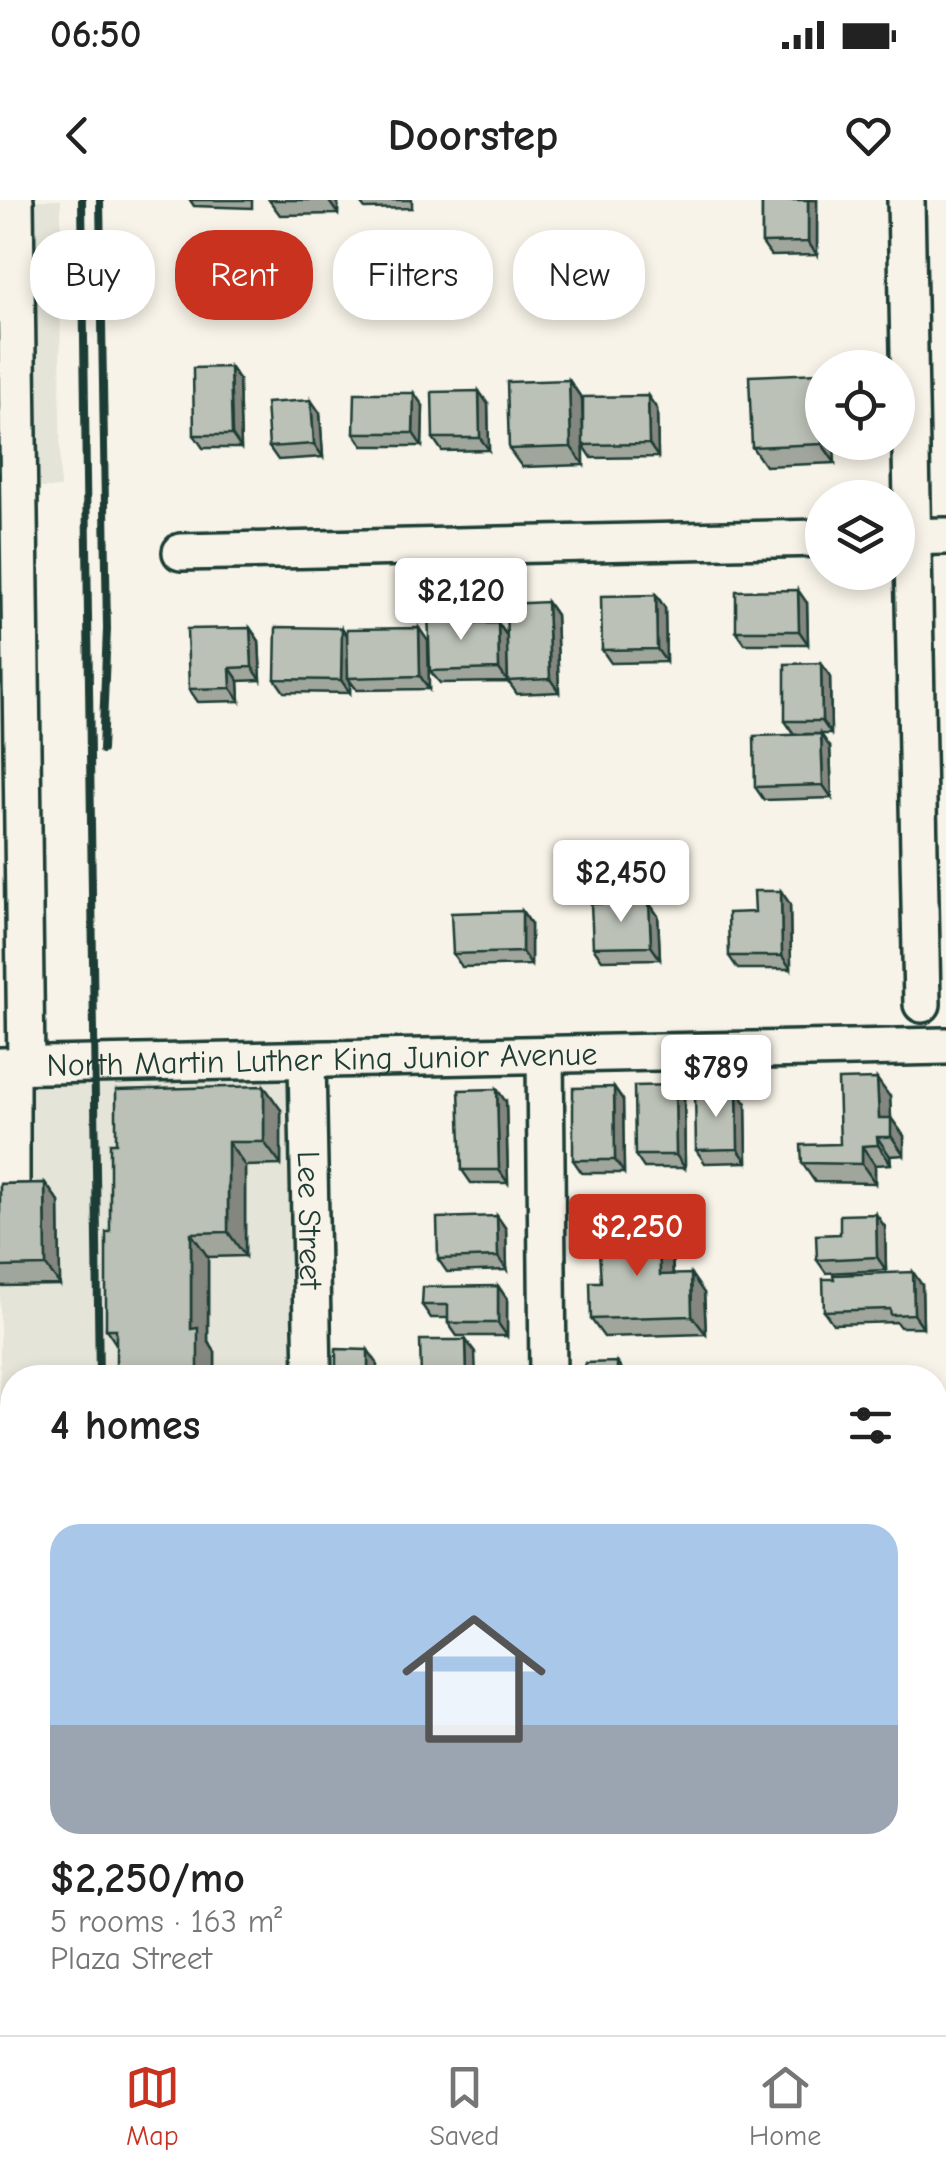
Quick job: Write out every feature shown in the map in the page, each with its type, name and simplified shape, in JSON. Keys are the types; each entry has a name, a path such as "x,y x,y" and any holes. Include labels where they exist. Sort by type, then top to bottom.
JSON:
{"street":[{"path":"12,1196 6,1131 12,1066 8,247 15,200"},
{"path":"904,480 906,200"},
{"path":"915,537 946,536"},
{"path":"180,552 805,538"},
{"path":"906,590 922,1004"},
{"name":"North Martin Luther King Junior Avenue","path":"12,1066 946,1046"},
{"path":"545,1055 548,1365"},
{"name":"Lee Street","path":"308,1060 314,1365"}],"shaded area":[{"path":"32,200 61,200 61,230 32,230"},
{"path":"34,320 61,320 60,488 36,488"},
{"path":"291,1075 297,1365 0,1365 0,1081"}],"building":[{"path":"762,200 808,200 808,242 762,243"},
{"path":"230,367 232,435 194,435 193,368"},
{"path":"805,374 805,445 752,447 749,376"},
{"path":"569,380 571,447 509,449 507,382"},
{"path":"479,391 480,438 433,438 432,392"},
{"path":"355,393 414,393 413,433 354,433"},
{"path":"648,396 649,444 583,445 583,397"},
{"path":"311,400 314,444 269,447 266,403"},
{"path":"798,590 799,631 736,631 736,591"},
{"path":"656,595 657,649 602,650 601,596"},
{"path":"547,602 550,679 508,681 506,604"},
{"path":"459,607 459,624 498,623 499,669 430,671 428,608"},
{"path":"276,627 342,628 341,680 275,679"},
{"path":"250,628 252,667 230,668 231,688 189,689 187,629"},
{"path":"419,628 420,676 348,678 347,629"},
{"path":"821,663 822,721 785,721 785,664"},
{"path":"821,734 823,785 755,787 754,736"},
{"path":"754,891 781,891 782,956 729,956 728,913 755,912"},
{"path":"649,903 651,946 593,947 591,904"},
{"path":"522,911 522,952 453,954 451,913"},
{"path":"877,1079 879,1118 891,1118 891,1137 877,1137 878,1145 862,1146 862,1164 802,1163 801,1145 840,1144 838,1080"},
{"path":"675,1085 676,1155 635,1155 634,1086"},
{"path":"264,1086 264,1142 228,1142 228,1232 191,1233 191,1329 198,1328 198,1365 116,1365 116,1329 106,1329 106,1232 110,1232 110,1143 116,1143 116,1090"},
{"path":"614,1087 615,1160 573,1160 573,1088"},
{"path":"497,1089 499,1170 462,1170 459,1090"},
{"path":"695,1090 737,1090 738,1149 696,1150"},
{"path":"45,1183 46,1266 0,1267 0,1184"},
{"path":"876,1214 877,1257 817,1260 816,1235 840,1234 840,1215"},
{"path":"497,1216 498,1257 438,1259 437,1218"},
{"path":"659,1228 660,1275 691,1274 692,1316 591,1319 590,1282 601,1282 598,1235 610,1234 609,1229"},
{"path":"913,1272 914,1314 891,1315 890,1309 824,1311 823,1279 834,1279 833,1275"},
{"path":"498,1286 498,1323 448,1323 448,1305 422,1305 423,1287"},
{"path":"420,1340 466,1340 467,1365 421,1365"},
{"path":"336,1349 368,1350 368,1365 336,1365"},
{"path":"617,1362 617,1365 585,1365"}],"railway":[{"path":"82,200 99,1365"},
{"path":"100,200 107,629 102,750"}]}
